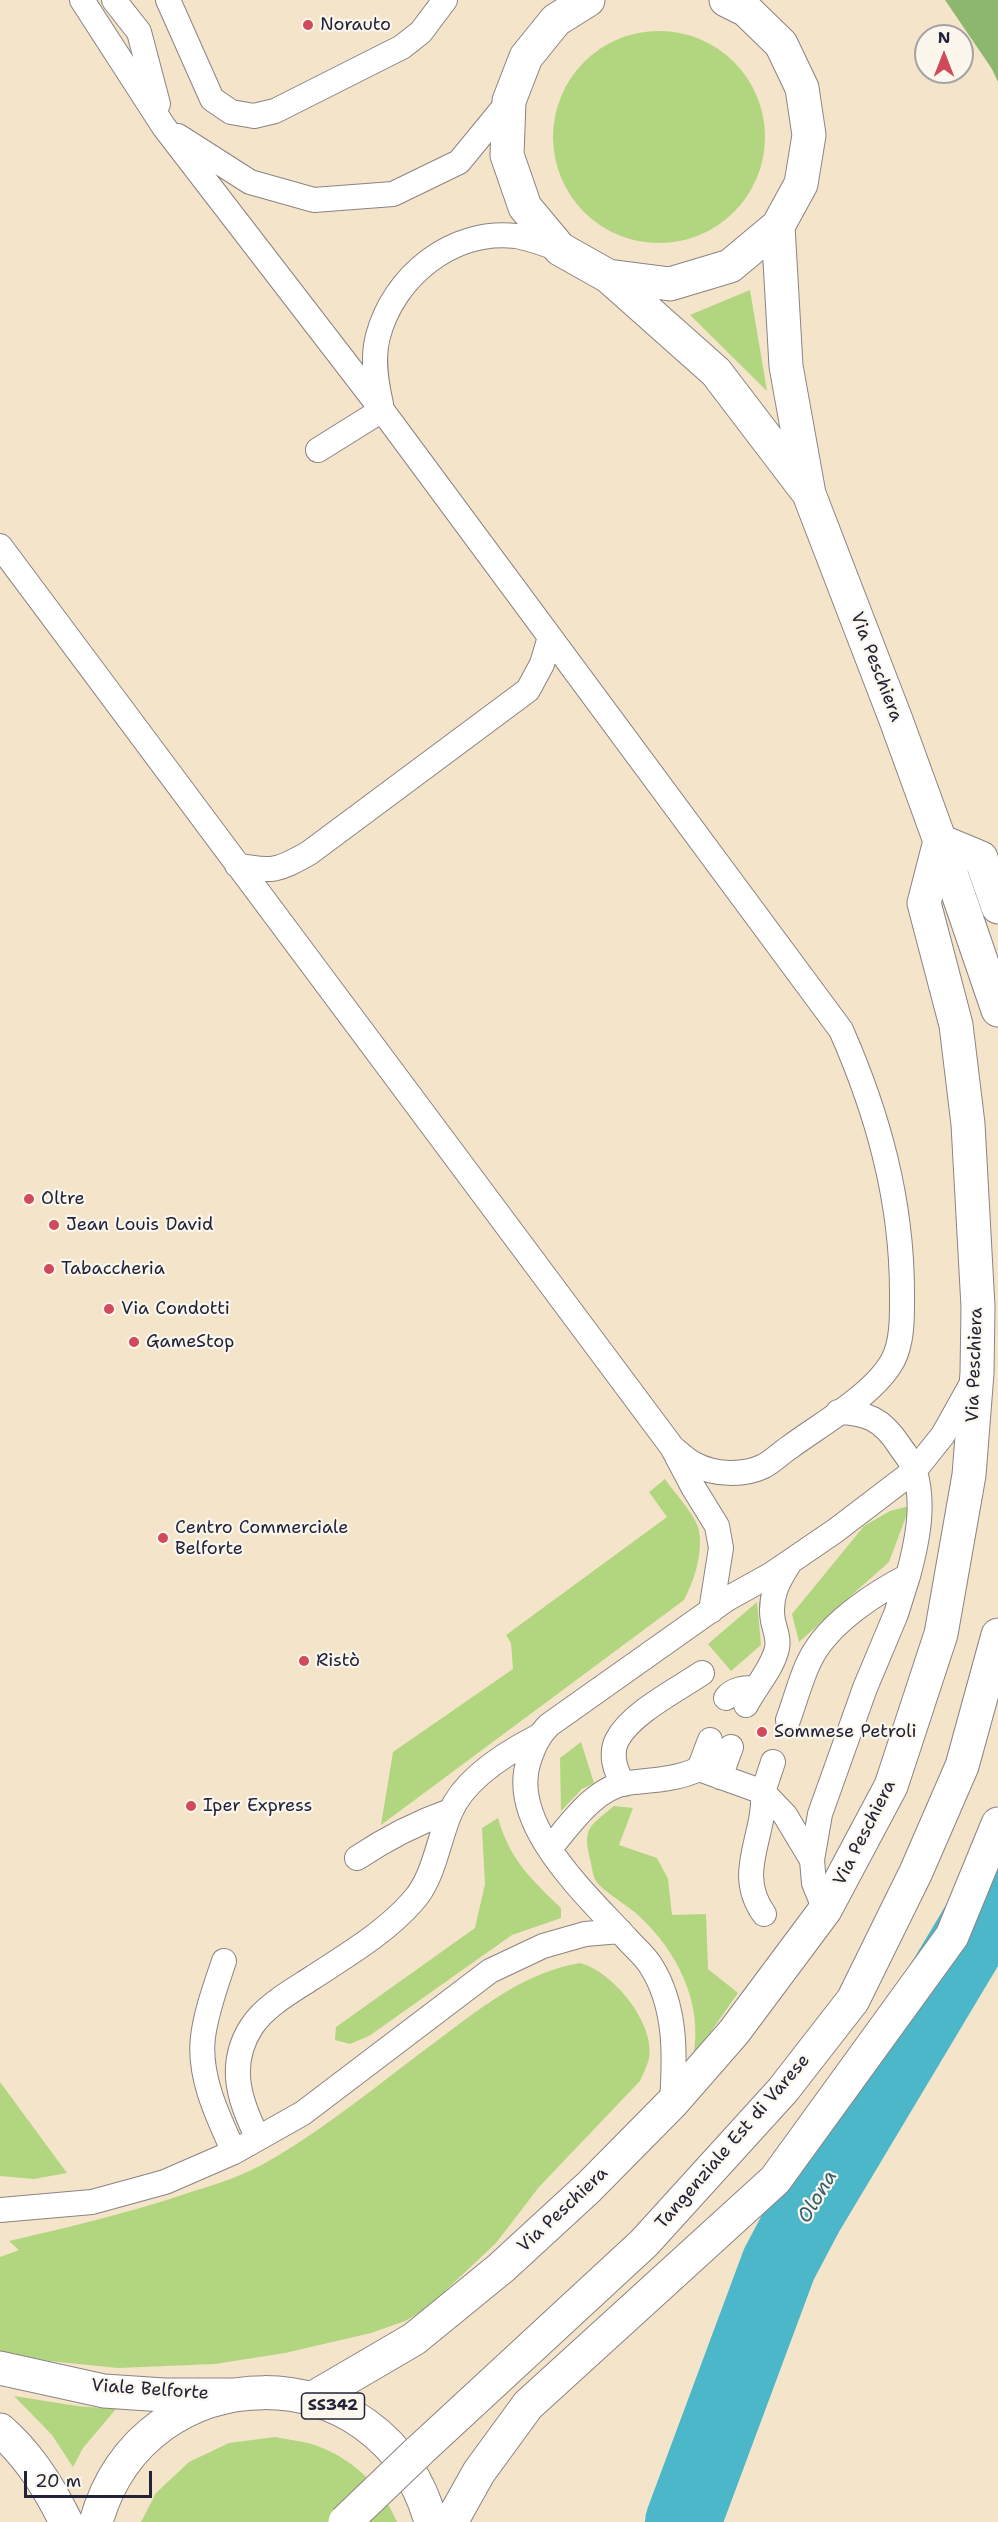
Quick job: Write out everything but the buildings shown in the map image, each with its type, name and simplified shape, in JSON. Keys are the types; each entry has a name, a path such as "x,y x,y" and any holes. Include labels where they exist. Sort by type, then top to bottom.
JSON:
{"main road":[{"name":"Via Peschiera","path":"588,0 556,10 526,57 509,101 507,155 525,207 560,249 608,276 716,372 809,494"},
{"name":"Via Peschiera","path":"608,276 670,284 730,266 778,226 801,184 809,135 802,88 780,44 746,10 726,0"},
{"name":"Via Peschiera","path":"313,2398 366,2369 423,2332 501,2268 589,2187 672,2103 734,2032 825,1910 891,1786 940,1634 969,1475 977,1373 978,1307 968,1124 956,1024 924,903 940,841 809,494 786,366 778,226"},
{"path":"940,841 981,858 998,907"},
{"path":"940,841 998,1010"},
{"name":"Tangenziale Est di Varese","path":"345,2522 644,2243 783,2090 853,2000 916,1872 962,1766 998,1635"},
{"path":"451,2522 479,2472 528,2405 775,2180 951,1936 998,1824"},
{"name":"Viale Belforte","path":"0,2368 104,2391 164,2395 230,2395"},
{"name":"SS342","path":"96,2522 108,2488 117,2472 145,2439 196,2405 230,2395 272,2392 313,2398 351,2415 383,2440 410,2471 420,2489 431,2522"},
{"path":"0,2430 15,2442 56,2500 66,2522"}],"lane":[{"path":"82,0 164,127 382,410 841,1030 861,1076 878,1123 893,1190 902,1269 902,1319 894,1358 880,1378 764,1466 739,1473 717,1472 694,1465 672,1448"},
{"path":"114,0 139,32 164,127 250,182 314,200 393,194 459,162 509,101"},
{"path":"168,0 212,99 231,112 254,116 275,111 402,47 421,32 445,0"},
{"path":"382,410 375,376 377,337 391,301 415,270 447,248 484,237 516,236 560,249"},
{"path":"318,450 382,410"},
{"path":"0,546 672,1448 717,1526 721,1548 711,1611"},
{"path":"237,865 262,870 283,867 309,853 528,690 542,664 550,636"},
{"path":"258,2138 247,2117 238,2088 238,2059 252,2026 272,2005 383,1930 415,1899 431,1868 450,1811 472,1782 491,1765 512,1750 537,1737 549,1725 711,1611 835,1531 915,1470 943,1435 977,1373"},
{"path":"825,1910 814,1883 812,1860 820,1814 864,1688 896,1614 917,1543 920,1500 915,1470 889,1430 874,1419 857,1413 838,1412"},
{"path":"742,1697 772,1664 777,1647 772,1599 778,1581 792,1560"},
{"path":"788,1720 814,1652 828,1634 883,1589 908,1576"},
{"path":"624,1784 616,1774 614,1759 616,1741 628,1725 702,1674"},
{"path":"537,1737 525,1772 525,1791 537,1830 583,1890 651,1965 665,1993 671,2023 674,2065 672,2103"},
{"path":"710,1773 720,1744"},
{"path":"764,1914 754,1897 750,1875 764,1804 763,1792 772,1762"},
{"path":"550,1848 588,1806 605,1792 624,1784 710,1773 763,1792 786,1815 812,1860"},
{"path":"357,1858 383,1840 415,1823 450,1811"},
{"path":"0,2210 92,2202 165,2182 234,2152 303,2113 490,1971 543,1946 585,1934 620,1931"},
{"path":"224,1961 203,2037 203,2062 207,2085 234,2152"}],"green space":[{"path":"945,0 998,0 998,82 974,43 974,24 961,24"},
{"path":"649,31 669,31 690,35 709,43 727,55 741,69 753,87 761,106 765,137 761,168 753,187 741,205 727,219 709,231 690,239 669,243 649,243 628,239 609,231 591,219 577,205 565,187 557,168 553,147 553,127 557,106 565,87 577,69 591,55 609,43 628,35"},
{"path":"750,290 767,391 690,315"},
{"path":"665,1479 690,1512 699,1531 700,1549 697,1567 684,1600 381,1825 393,1752 513,1669 511,1643 506,1635 667,1517 649,1492"},
{"path":"910,1506 889,1562 799,1642 792,1614 864,1526 890,1511"},
{"path":"757,1602 761,1645 731,1671 708,1644"},
{"path":"581,1742 594,1783 582,1789 561,1811 560,1758"},
{"path":"614,1806 633,1808 619,1845 657,1858 668,1879 672,1915 706,1914 708,1969 738,1993 693,2057 695,2018 691,1998 676,1962 653,1930 635,1912 599,1885 594,1877 587,1835 593,1824"},
{"path":"498,1818 515,1857 531,1878 561,1908 561,1918 512,1935 369,2036 350,2044 335,2040 336,2027 475,1928 485,1884 482,1828"},
{"path":"580,1963 605,1976 618,1987 639,2015 646,2030 649,2045 649,2059 640,2081 539,2187 496,2243 426,2309 405,2321 371,2333 285,2353 215,2364 118,2368 49,2361 0,2351 0,2257 19,2250 9,2241 144,2207 220,2183 252,2170 314,2132 502,1994 540,1975"},
{"path":"0,2082 67,2173 34,2179 0,2176"},
{"path":"14,2396 77,2406 116,2409 83,2448 73,2467 52,2435"},
{"path":"275,2437 315,2445 345,2460 366,2477 384,2497 397,2522 141,2522 156,2493 189,2462 229,2443"}],"waterway":[{"name":"Olona","path":"683,2522 779,2264 806,2213 998,1892"}],"place":[{"name":"Norauto","path":"308,25"},
{"name":"Oltre","path":"29,1199"},
{"name":"Jean Louis David","path":"54,1225"},
{"name":"Tabaccheria","path":"49,1269"},
{"name":"Via Condotti","path":"109,1309"},
{"name":"GameStop","path":"134,1342"},
{"name":"Centro Commerciale Belforte","path":"163,1538"},
{"name":"Ristò","path":"304,1661"},
{"name":"Sommese Petroli","path":"762,1732"},
{"name":"Iper Express","path":"191,1806"}]}
